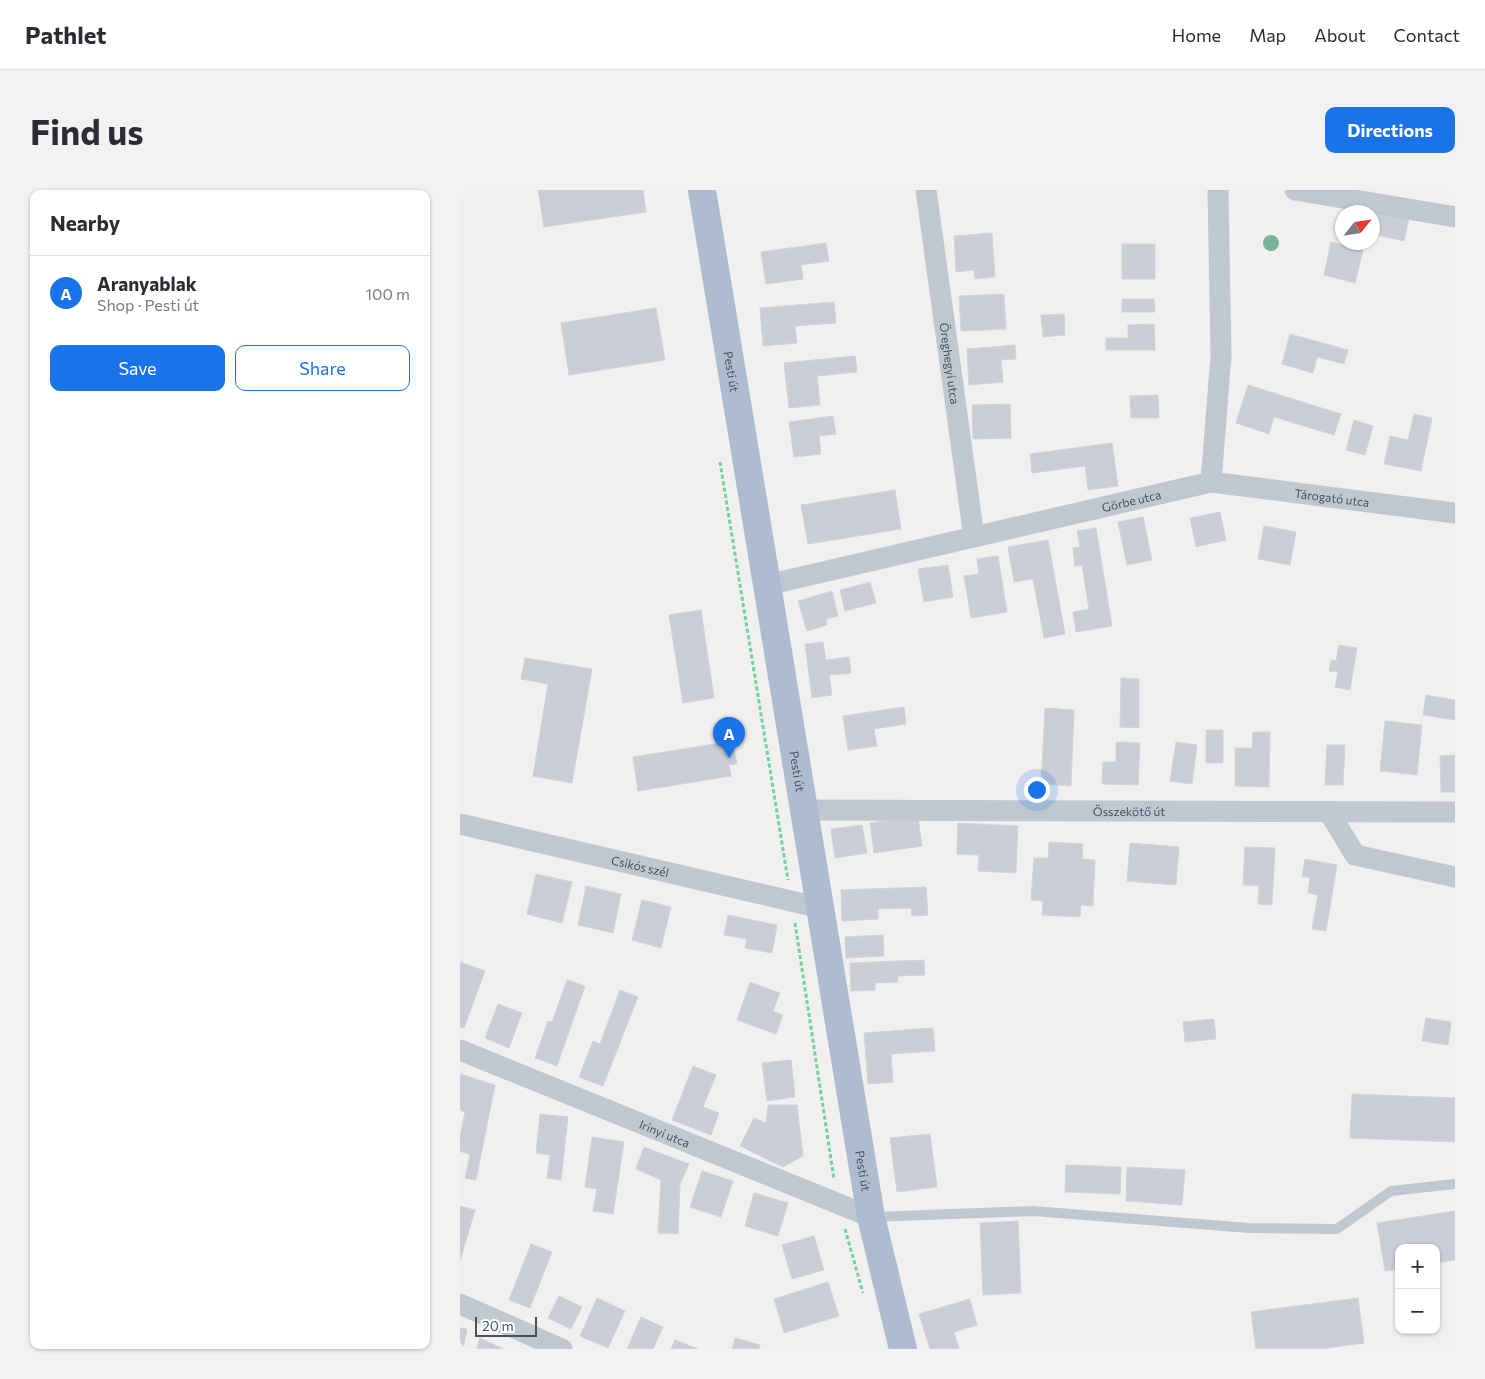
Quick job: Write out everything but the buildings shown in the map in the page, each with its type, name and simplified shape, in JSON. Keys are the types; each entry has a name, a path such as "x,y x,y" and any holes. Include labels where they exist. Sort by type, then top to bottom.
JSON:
{"main road":[{"name":"Pesti út","path":"702,190 871,1217 903,1349"}],"street":[{"name":"Öreghegyi utca","path":"926,190 974,537"},
{"path":"1211,482 1222,356 1218,190"},
{"path":"1295,190 1455,217"},
{"name":"Görbe utca","path":"768,585 1211,482"},
{"name":"Tárogató utca","path":"1211,482 1455,513"},
{"name":"Összekötő út","path":"804,810 1455,812"},
{"path":"1328,812 1356,855 1455,877"},
{"name":"Csikós szél","path":"460,824 821,908"},
{"name":"Irinyi utca","path":"460,1050 871,1217"},
{"path":"460,1304 562,1349"}],"lane":[{"path":"871,1217 1033,1211 1249,1228 1337,1229 1392,1191 1455,1184"}],"path":[{"path":"719,453 792,902 838,1204 863,1294"}],"place":[{"name":"Aranyablak","path":"729,758"}]}
